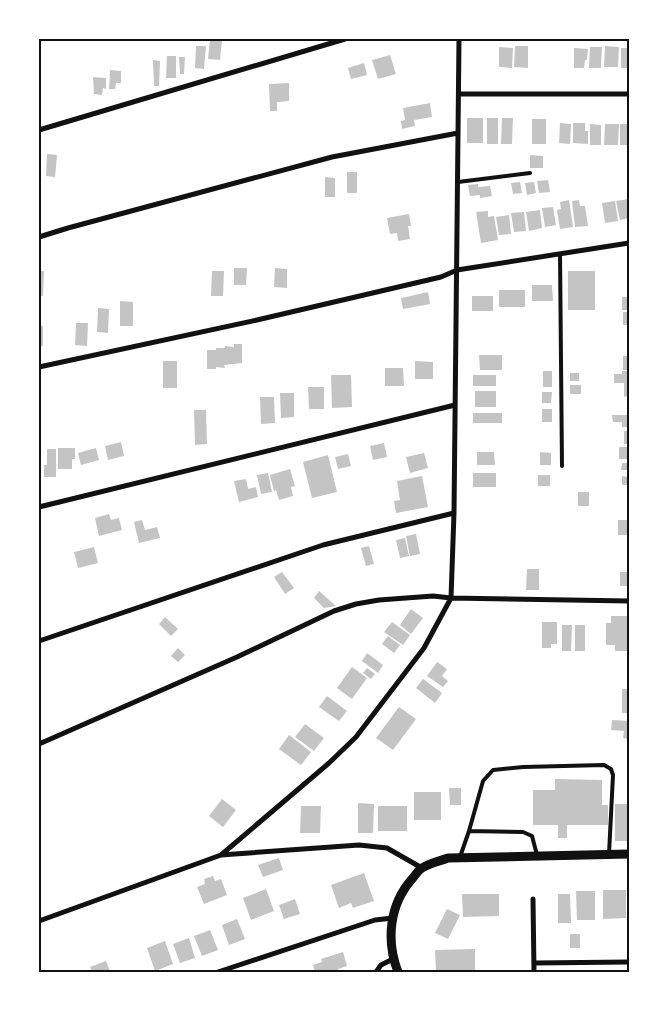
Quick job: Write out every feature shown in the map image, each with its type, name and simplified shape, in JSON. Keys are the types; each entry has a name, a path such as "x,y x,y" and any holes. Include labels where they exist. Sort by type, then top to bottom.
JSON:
{"street":[{"path":"39,130 345,39"},
{"path":"221,855 329,763 356,737 424,648 451,598 454,513 459,39"},
{"path":"459,94 629,94"},
{"path":"39,237 332,157 458,133"},
{"path":"39,367 334,302 441,277 457,270 629,243"},
{"path":"39,508 455,405"},
{"path":"39,641 323,544 454,513"},
{"path":"39,744 237,657 334,611 356,604 433,596 451,598 629,601"},
{"path":"39,921 221,855 359,845 387,848 422,868"},
{"path":"398,972 390,940 395,909 406,886 422,868 448,858 629,854"},
{"path":"533,900 534,972"},
{"path":"218,972 375,920 393,918"},
{"path":"376,972 381,965 393,958"},
{"path":"534,963 629,962"}],"lane":[{"path":"458,182 530,173"},
{"path":"560,254 562,466"},
{"path":"460,858 482,780 493,770 523,767 604,765 612,769 609,854"},
{"path":"469,831 523,832 532,836 537,855"}],"building":[{"path":"210,40 222,40 220,60 208,59"},
{"path":"196,46 206,46 204,69 195,68"},
{"path":"515,46 528,46 528,68 514,67"},
{"path":"605,46 619,47 618,67 604,67"},
{"path":"499,47 513,48 512,68 499,67"},
{"path":"590,47 602,47 601,68 589,68"},
{"path":"574,48 588,49 584,68 574,68"},
{"path":"621,48 629,48 629,68 621,68"},
{"path":"390,55 396,74 378,79 372,60"},
{"path":"167,56 176,56 176,78 166,78"},
{"path":"179,57 185,57 184,74 180,74"},
{"path":"153,60 160,61 159,86 154,86"},
{"path":"364,63 367,75 351,79 348,68"},
{"path":"110,70 121,71 121,83 116,83 115,89 109,89"},
{"path":"93,77 106,78 106,89 103,88 102,95 94,94"},
{"path":"289,83 289,101 277,102 277,111 270,111 269,84"},
{"path":"430,103 432,117 414,120 415,126 402,129 401,121 405,120 403,108"},
{"path":"467,118 483,118 483,143 467,143"},
{"path":"487,118 498,118 498,144 487,144"},
{"path":"502,118 513,118 512,144 501,144"},
{"path":"532,119 546,119 546,144 532,144"},
{"path":"560,123 571,124 570,144 559,143"},
{"path":"573,123 585,123 585,131 588,131 588,144 573,143"},
{"path":"590,124 601,125 601,145 590,145"},
{"path":"605,124 619,124 618,145 604,145"},
{"path":"620,124 629,124 629,145 620,145"},
{"path":"47,154 57,155 55,177 46,176"},
{"path":"530,155 543,156 543,168 530,168"},
{"path":"347,172 357,172 357,193 347,193"},
{"path":"325,177 335,178 335,197 325,197"},
{"path":"548,180 550,192 539,193 537,181"},
{"path":"520,182 522,193 513,194 511,183"},
{"path":"534,182 536,193 527,195 525,183"},
{"path":"478,184 478,187 490,186 492,196 480,198 480,195 470,196 468,185"},
{"path":"629,199 629,218 620,220 616,201"},
{"path":"569,200 573,227 560,229 557,210 561,209 560,202"},
{"path":"579,200 580,206 585,206 588,226 575,227 572,201"},
{"path":"615,201 618,221 605,223 602,203"},
{"path":"553,207 556,225 545,227 542,208"},
{"path":"540,210 542,228 529,231 526,212"},
{"path":"488,211 488,217 494,216 498,240 481,243 476,212"},
{"path":"524,212 526,231 514,232 511,213"},
{"path":"409,214 411,226 408,226 410,239 398,241 397,233 390,234 387,218"},
{"path":"509,215 511,234 499,235 496,217"},
{"path":"234,268 247,268 246,285 234,285"},
{"path":"275,268 287,269 287,288 274,287"},
{"path":"39,271 44,271 43,296 39,296"},
{"path":"212,271 224,271 223,296 211,296"},
{"path":"568,271 595,271 595,310 568,310"},
{"path":"532,285 552,285 553,301 532,301"},
{"path":"499,290 525,290 525,307 499,307"},
{"path":"428,292 430,304 403,309 401,298"},
{"path":"472,296 493,296 493,311 472,311"},
{"path":"622,297 629,297 629,310 622,310"},
{"path":"120,301 133,302 133,326 120,326"},
{"path":"98,308 109,309 108,333 97,332"},
{"path":"623,312 629,312 629,325 623,325"},
{"path":"76,323 88,323 87,346 75,345"},
{"path":"39,326 43,326 43,346 39,346"},
{"path":"234,344 242,344 242,363 224,365 225,368 207,369 207,350 225,348 225,346 234,347"},
{"path":"479,355 502,355 502,370 480,370"},
{"path":"623,356 629,356 629,370 623,370"},
{"path":"163,361 177,361 177,388 163,388"},
{"path":"415,361 433,362 433,379 415,379"},
{"path":"385,368 403,368 404,386 385,386"},
{"path":"543,371 552,371 552,387 543,387"},
{"path":"622,371 629,371 629,396 624,397 624,383 614,383 614,374 622,374"},
{"path":"570,373 579,373 579,381 570,381"},
{"path":"331,375 351,375 352,407 332,408"},
{"path":"473,375 496,375 496,386 473,386"},
{"path":"570,385 581,385 581,394 570,394"},
{"path":"308,387 324,387 324,409 309,409"},
{"path":"475,391 496,391 496,407 475,407"},
{"path":"542,392 552,392 551,403 542,403"},
{"path":"280,393 294,393 294,417 281,418"},
{"path":"260,397 274,397 275,423 261,424"},
{"path":"542,409 552,409 552,422 542,422"},
{"path":"194,410 206,410 207,444 195,445"},
{"path":"473,413 502,413 502,423 473,423"},
{"path":"612,415 629,415 629,427 622,427 622,422 613,422"},
{"path":"624,431 629,431 629,444 624,444"},
{"path":"121,442 124,456 108,460 105,446"},
{"path":"384,443 387,457 373,460 370,446"},
{"path":"619,447 629,447 629,459 619,459"},
{"path":"58,448 75,448 75,459 72,459 72,469 58,469"},
{"path":"96,448 99,460 81,465 78,453"},
{"path":"47,449 56,449 56,477 44,477 44,465 47,465"},
{"path":"477,452 494,452 495,465 477,465"},
{"path":"540,452 551,453 551,465 540,465"},
{"path":"424,453 428,468 410,473 406,457"},
{"path":"348,454 351,466 338,469 335,457"},
{"path":"328,455 337,492 312,498 303,462"},
{"path":"622,463 629,463 629,470 621,470"},
{"path":"290,469 295,486 291,487 293,496 279,500 276,490 274,491 270,475"},
{"path":"268,473 272,492 261,494 257,475"},
{"path":"473,473 496,473 496,487 473,487"},
{"path":"538,475 550,475 550,486 538,486"},
{"path":"422,476 428,507 396,513 394,501 400,500 397,481"},
{"path":"622,476 629,477 629,485 622,485"},
{"path":"246,479 248,489 256,487 258,497 239,502 234,481"},
{"path":"578,492 589,492 589,506 578,506"},
{"path":"109,514 111,520 119,518 122,530 99,536 95,518"},
{"path":"142,520 145,530 157,527 160,538 139,543 134,522"},
{"path":"618,520 629,520 629,535 618,535"},
{"path":"416,534 420,554 410,556 406,536"},
{"path":"405,538 409,556 400,558 396,540"},
{"path":"369,546 374,564 366,566 361,548"},
{"path":"94,547 98,563 78,568 74,552"},
{"path":"527,569 539,569 539,590 526,590"},
{"path":"282,572 294,588 285,594 274,577"},
{"path":"620,572 629,572 629,586 620,586"},
{"path":"319,591 336,606 324,608 314,598"},
{"path":"411,609 423,618 411,634 400,625"},
{"path":"611,616 629,616 629,651 615,651 615,645 606,645 606,623 611,623"},
{"path":"165,617 178,629 171,636 159,624"},
{"path":"392,622 410,635 403,645 384,632"},
{"path":"542,622 557,622 557,644 551,644 551,648 542,648"},
{"path":"562,625 572,625 571,651 562,651"},
{"path":"575,625 585,625 585,651 575,651"},
{"path":"388,636 400,645 394,653 382,644"},
{"path":"178,648 185,655 178,662 171,656"},
{"path":"367,653 383,665 378,673 362,661"},
{"path":"437,662 447,669 442,676 448,681 443,687 427,676"},
{"path":"352,667 367,678 352,699 337,688"},
{"path":"367,668 375,674 371,679 363,673"},
{"path":"423,679 442,693 435,703 416,688"},
{"path":"622,689 629,689 629,713 622,713"},
{"path":"327,696 347,711 339,721 319,707"},
{"path":"399,707 416,719 393,750 376,738"},
{"path":"612,720 629,721 629,739 623,738 624,731 611,730"},
{"path":"305,724 324,738 314,751 295,737"},
{"path":"289,735 311,752 301,765 279,749"},
{"path":"555,779 602,780 602,805 608,805 608,825 567,825 567,838 558,838 558,825 533,825 533,790 555,790"},
{"path":"449,788 461,788 461,805 450,805"},
{"path":"414,792 441,792 441,820 414,820"},
{"path":"222,799 236,810 223,827 209,816"},
{"path":"358,803 374,804 373,833 358,833"},
{"path":"615,804 629,804 629,841 615,841"},
{"path":"301,806 321,806 320,833 300,833"},
{"path":"378,806 407,806 407,831 378,831"},
{"path":"279,858 283,870 263,877 258,865"},
{"path":"364,873 374,901 353,908 351,903 339,908 331,885"},
{"path":"213,876 215,881 221,879 227,895 204,904 197,887 205,884 204,879"},
{"path":"266,889 274,911 251,920 243,898"},
{"path":"603,890 626,890 626,918 603,919"},
{"path":"576,891 595,891 595,920 577,920"},
{"path":"462,894 499,894 499,916 463,917"},
{"path":"558,894 570,894 571,923 558,923"},
{"path":"295,899 300,914 284,919 279,905"},
{"path":"447,909 460,915 448,939 435,933"},
{"path":"237,919 245,939 229,945 222,925"},
{"path":"210,930 218,950 202,956 194,936"},
{"path":"570,934 580,934 580,948 570,948"},
{"path":"189,938 195,958 180,963 173,944"},
{"path":"165,941 173,964 155,971 147,948"},
{"path":"475,949 475,972 436,972 435,950"},
{"path":"343,952 347,966 338,969 339,972 315,972 313,965 322,962 321,959"},
{"path":"106,961 110,971 113,970 114,972 92,972 90,967"}]}
